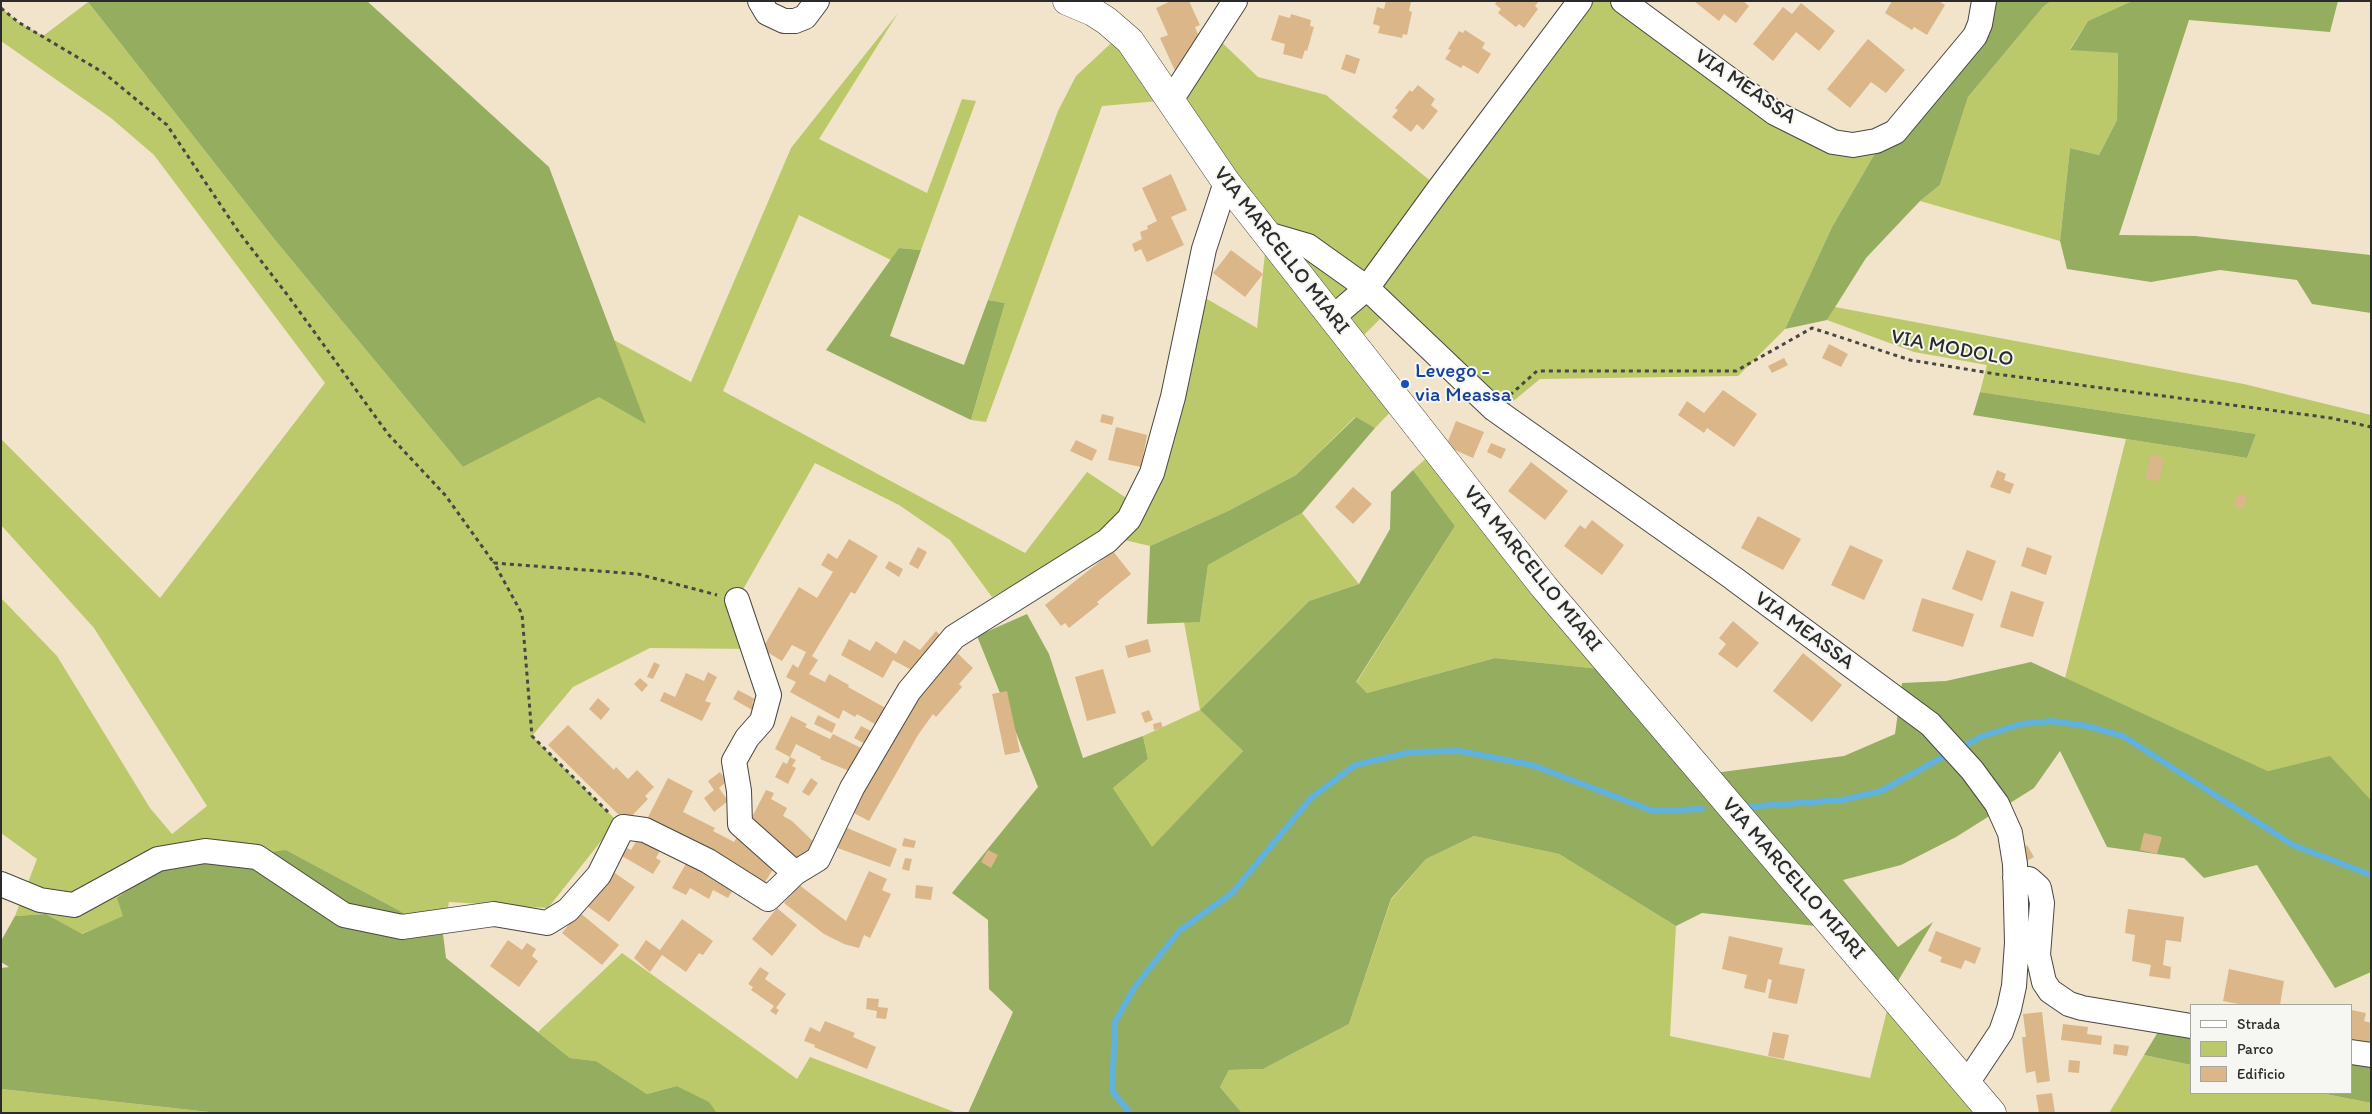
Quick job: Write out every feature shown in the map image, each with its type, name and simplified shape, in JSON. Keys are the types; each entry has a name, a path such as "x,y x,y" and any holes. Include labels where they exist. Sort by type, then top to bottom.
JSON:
{"main road":[{"name":"VIA MARCELLO MIARI","path":"1067,1 1088,6 1130,41 1226,182 1544,587 1992,1113"}],"street":[{"path":"760,1 767,13 784,21 795,21 805,17 817,1"},
{"path":"1171,100 1235,1"},
{"path":"1332,318 1367,288 1439,188 1580,1"},
{"name":"VIA MEASSA","path":"1623,1 1775,113 1833,142 1853,145 1876,141 1895,132 1975,36 1980,24 1984,1"},
{"path":"1,884 40,900 74,905 158,859 205,851 257,857 344,915 402,927 494,914 547,923 568,910 599,876 623,828 645,830 708,862 768,899 795,873 818,859 852,788 909,691 954,637 1107,541 1129,519 1152,473 1174,397 1204,249 1226,182"},
{"name":"VIA MEASSA","path":"1267,234 1308,246 1367,288 1494,409 1733,578 1930,724 1972,770 1989,792 2007,826 2013,848 2017,943 2014,986 2009,1009 1997,1039 1967,1083"},
{"path":"737,600 769,695 762,720 747,738 734,761 739,791 740,824 795,873"},
{"path":"2015,878 2029,879 2039,888 2042,903 2038,955 2044,982 2050,991 2070,1004 2082,1008 2190,1026"},
{"path":"2352,1052 2371,1055"}],"path":[{"path":"1,8 18,22 104,73 167,125 238,231 388,434 446,496 494,563 522,614 532,736 623,828"},
{"name":"VIA MODOLO","path":"1494,409 1537,371 1736,371 1812,328 1910,360 2006,375 2331,418 2371,427"},
{"path":"494,563 638,574 737,600"}],"green space":[{"path":"367,1 549,167 646,424 599,397 463,467 275,240 88,2"},
{"path":"1580,1 1623,1 1833,139 1891,126 1832,227 1785,329 1738,376 1540,379 1505,408 1390,309 1355,344 1402,400 1375,428 1355,417 1296,475 1228,511 1150,546 1103,535 992,597 950,540 899,505 815,463 737,600 755,649 650,648 573,687 532,736 617,821 548,908 449,902 443,934 286,850 81,934 46,914 15,916 37,859 1,833 1,598 57,656 150,808 172,834 207,806 94,628 1,525 1,439 160,598 325,383 154,155 111,118 1,41 1,8 18,22 43,36 88,2 275,240 463,467 599,396 645,423 614,340 691,382 791,148 898,13 819,139 927,193 962,99 976,101 921,250 899,248 891,260 799,215 723,391 1025,553 1087,472 1137,505 1195,292 1257,328 1267,234 1171,100 1102,106 986,422 971,420 1005,303 988,300 1058,111 1076,76 1124,31 1170,99 1212,33 1258,77 1326,95 1439,188"},
{"path":"1975,1 2051,1 2043,7 1968,97 1940,185 1920,201 1866,258 1827,320 1785,329 1832,227 1891,126 1968,32"},
{"path":"2051,1 2132,1 2088,21 2070,49 2118,52 2117,120 2099,155 2070,148 2060,241 1920,201 1940,185 1968,97 2043,7"},
{"path":"2132,1 2338,1 2330,32 2189,20 2119,235 2195,236 2371,255 2371,313 2312,304 2297,280 2220,270 2151,282 2067,269 2060,241 2070,148 2099,155 2117,120 2118,53 2070,50 2088,21"},
{"path":"899,248 921,250 890,336 964,365 988,300 1005,303 971,420 826,350"},
{"path":"1835,307 2244,384 2371,415 2371,800 2330,757 2268,771 2065,678 2126,439 2247,458 2256,434 1980,392 1987,365 1914,352 1827,320"},
{"path":"1980,392 2256,434 2247,458 1973,415"},
{"path":"1356,417 1375,428 1302,513 1208,565 1200,622 1147,624 1150,546 1228,511 1296,475"},
{"path":"1440,446 1629,672 1495,658 1367,693 1356,683 1455,526 1413,470"},
{"path":"1413,470 1455,526 1356,682 1367,693 1495,658 1629,672 1714,773 1844,756 1895,734 1902,683 1946,681 2031,662 2268,771 2330,756 2371,800 2371,972 2335,988 2257,865 2204,878 2184,858 2107,847 2060,751 2034,788 1956,837 1901,865 1843,880 1898,947 1933,922 1892,991 1841,929 1702,913 1676,926 1559,854 1474,836 1426,859 1391,899 1349,1024 1263,1069 1229,1070 1220,1087 1242,1113 968,1113 1013,1012 989,989 988,920 952,893 1038,787 977,636 1027,614 1049,654 1083,758 1143,736 1148,759 1113,788 1152,847 1243,751 1200,710 1309,601 1359,584 1390,529 1391,492"},
{"path":"1302,513 1359,584 1309,601 1200,710 1184,622 1200,622 1208,565"},
{"path":"1200,710 1243,751 1152,848 1113,788 1148,759 1143,736"},
{"path":"1474,836 1559,854 1676,926 1670,1036 1870,1078 1892,991 1999,1113 1242,1113 1220,1087 1229,1070 1263,1069 1349,1024 1391,900 1426,859"},
{"path":"286,850 443,934 446,958 570,1058 596,1061 647,1094 677,1086 709,1102 717,1113 218,1113 1,1089 1,968 9,967 1,962 1,941 15,916 46,914 82,934 123,916 117,898 164,867"},
{"path":"622,953 797,1079 810,1057 957,1113 717,1113 708,1102 677,1086 647,1094 596,1061 570,1058 538,1032"},
{"path":"2158,1032 2190,1037 2190,1065 2144,1055"},
{"path":"2144,1055 2190,1065 2190,1094 2326,1094 2371,1103 2371,1113 2109,1113"},
{"path":"2352,1062 2371,1065 2371,1103 2326,1094 2352,1094"},
{"path":"1,1089 218,1113 2,1113"}],"building":[{"path":"1171,1 1189,1 1200,25 1195,27 1200,39 1176,73 1160,38 1168,35 1156,8"},
{"path":"1386,1 1411,2 1409,11 1412,12 1407,35 1403,34 1402,38 1378,33 1380,26 1373,24 1377,7 1384,9"},
{"path":"1497,1 1539,1 1535,6 1538,9 1524,28 1519,24 1516,27 1498,13 1501,9 1495,4"},
{"path":"1694,1 1743,1 1749,6 1736,23 1724,14 1719,21"},
{"path":"1892,1 1939,1 1945,5 1927,35 1914,27 1912,30 1885,13"},
{"path":"1801,3 1835,31 1819,51 1796,32 1773,61 1753,44 1783,7 1792,14"},
{"path":"1291,14 1311,20 1310,26 1314,27 1307,51 1305,50 1302,59 1283,54 1285,44 1271,40 1279,15 1290,18"},
{"path":"1465,30 1485,43 1482,48 1491,54 1478,74 1463,65 1461,68 1445,59 1451,50 1448,49 1459,31 1463,33"},
{"path":"1868,39 1905,70 1886,93 1871,82 1850,108 1827,89"},
{"path":"1346,54 1360,59 1355,74 1341,69"},
{"path":"1418,85 1435,99 1431,105 1438,111 1423,130 1417,124 1411,132 1392,117 1398,110 1395,108 1410,90 1412,92"},
{"path":"1171,174 1187,210 1171,217 1184,245 1147,262 1141,249 1135,252 1132,244 1142,239 1140,232 1148,229 1147,226 1157,221 1142,188"},
{"path":"1231,250 1263,274 1245,297 1213,273"},
{"path":"1829,344 1848,354 1841,367 1822,358"},
{"path":"1784,358 1788,365 1772,373 1768,366"},
{"path":"1723,390 1757,414 1734,447 1707,428 1704,433 1678,415 1687,401 1704,413"},
{"path":"1102,414 1114,417 1112,425 1100,422"},
{"path":"1456,421 1484,432 1473,458 1446,446"},
{"path":"1116,427 1147,435 1141,467 1108,460"},
{"path":"1076,440 1097,450 1092,461 1070,451"},
{"path":"1491,443 1506,449 1501,459 1487,452"},
{"path":"2151,455 2164,458 2159,481 2145,478"},
{"path":"1531,462 1568,491 1545,520 1508,491"},
{"path":"1997,470 2006,474 2004,480 2014,484 2010,494 1990,487"},
{"path":"1353,487 1372,504 1353,524 1335,507"},
{"path":"2238,493 2247,496 2243,509 2234,506"},
{"path":"1758,516 1801,539 1783,570 1741,548"},
{"path":"1592,520 1624,545 1602,575 1564,546 1580,525 1585,529"},
{"path":"849,539 878,556 855,594 851,592 812,656 818,660 809,674 825,682 829,674 889,710 880,727 857,714 855,717 843,710 839,719 790,692 796,682 786,677 793,664 798,668 806,652 792,645 782,661 762,649 799,587 817,598 833,572 821,565 828,553 837,559"},
{"path":"1850,545 1883,560 1864,600 1831,585"},
{"path":"918,547 927,552 918,569 909,564"},
{"path":"2027,547 2052,556 2046,575 2021,566"},
{"path":"1967,550 1996,561 1982,601 1952,589"},
{"path":"1113,551 1131,574 1097,602 1099,604 1069,628 1065,623 1061,626 1045,605"},
{"path":"889,561 903,569 899,577 885,568"},
{"path":"2011,591 2044,602 2033,637 2000,627"},
{"path":"1922,598 1974,614 1963,647 1912,631"},
{"path":"1733,621 1759,643 1737,668 1718,654 1726,644 1719,638"},
{"path":"936,631 945,640 917,673 893,660 883,678 841,655 849,639 870,651 876,641 896,654 904,640 920,650"},
{"path":"1148,639 1151,652 1128,658 1125,646"},
{"path":"954,650 973,668 959,684 962,687 936,717 933,714 918,735 869,821 848,810 897,719"},
{"path":"1803,653 1842,685 1812,722 1773,691"},
{"path":"654,662 660,665 653,679 647,677"},
{"path":"1103,669 1116,713 1087,721 1075,677"},
{"path":"708,672 717,677 705,701 711,703 702,721 660,701 664,692 675,697 686,673 704,681"},
{"path":"640,678 648,685 642,692 634,684"},
{"path":"738,690 755,699 752,703 757,705 754,711 733,699"},
{"path":"1007,691 1020,752 1005,755 992,694"},
{"path":"598,698 610,709 601,720 589,709"},
{"path":"1149,710 1153,720 1145,723 1141,713"},
{"path":"818,715 836,724 832,733 814,724"},
{"path":"791,716 807,724 805,727 830,739 833,734 865,750 854,773 820,759 821,757 796,744 790,757 775,749"},
{"path":"1161,722 1163,728 1154,730 1153,724"},
{"path":"568,725 614,770 616,767 628,779 637,770 654,787 645,796 648,799 626,822 548,745"},
{"path":"861,726 875,733 869,746 854,738"},
{"path":"790,757 796,760 792,766 796,768 788,784 775,777 783,762 787,764"},
{"path":"720,772 727,781 719,788 728,801 714,812 704,798 714,790 708,781"},
{"path":"668,778 693,791 683,812 715,828 713,831 734,842 740,833 764,847 758,857 775,866 762,887 645,823"},
{"path":"811,778 818,783 809,796 802,792"},
{"path":"766,790 774,793 771,799 787,808 783,816 792,821 818,846 802,863 773,836 748,825"},
{"path":"840,825 897,849 890,867 832,846"},
{"path":"2144,833 2162,837 2157,854 2140,850"},
{"path":"640,835 662,847 656,858 661,861 653,874 622,856 627,848 631,850"},
{"path":"904,838 916,841 914,848 902,846"},
{"path":"2027,845 2034,857 2027,861 2021,849"},
{"path":"988,850 998,855 991,868 981,862"},
{"path":"905,858 912,859 909,871 902,869"},
{"path":"688,860 735,886 728,898 713,890 709,899 690,888 686,895 672,888"},
{"path":"612,871 635,887 609,922 587,906"},
{"path":"869,871 887,879 882,890 891,894 870,938 864,935 859,948 844,944 824,934 784,903 798,884 846,921"},
{"path":"916,885 933,887 931,900 915,898"},
{"path":"777,908 797,925 772,956 752,939"},
{"path":"2128,909 2184,917 2181,942 2166,940 2163,965 2171,967 2170,979 2149,976 2151,965 2132,961 2135,935 2125,933"},
{"path":"579,912 619,945 602,965 562,933"},
{"path":"682,919 713,941 703,955 699,953 686,972 662,955 650,972 634,958 646,940 660,950"},
{"path":"1936,931 1981,948 1975,964 1965,960 1961,969 1940,962 1942,957 1928,951"},
{"path":"1729,936 1783,948 1779,964 1805,969 1797,1004 1768,998 1772,980 1768,979 1765,993 1744,988 1747,975 1722,969"},
{"path":"508,940 522,950 527,943 536,949 532,956 538,961 519,987 490,966"},
{"path":"760,967 769,973 765,979 786,994 776,1008 779,1010 776,1015 770,1011 774,1006 751,990 753,987 748,984"},
{"path":"2229,969 2284,981 2280,1004 2239,1004 2223,1001"},
{"path":"867,998 879,999 878,1007 888,1008 886,1019 876,1018 877,1011 866,1009"},
{"path":"2352,1010 2366,1013 2364,1021 2371,1023 2371,1049 2352,1045"},
{"path":"2042,1012 2050,1081 2037,1083 2035,1071 2026,1073 2022,1037 2026,1037 2023,1014"},
{"path":"825,1021 855,1033 853,1037 876,1047 867,1069 804,1041 810,1027 820,1032"},
{"path":"2063,1024 2088,1027 2087,1034 2102,1036 2101,1045 2061,1040"},
{"path":"1773,1032 1789,1035 1784,1059 1768,1056"},
{"path":"2114,1044 2129,1046 2127,1056 2113,1054"},
{"path":"2069,1060 2080,1061 2079,1073 2068,1072"},
{"path":"2052,1093 2055,1113 2039,1113 2036,1095"}],"waterway":[{"path":"1959,749 1980,737 2021,724 2052,721 2087,726 2123,736 2293,845 2371,875"},
{"path":"1130,1113 1112,1091 1115,1022 1134,988 1179,931 1232,893 1311,798 1355,765 1411,752 1460,751 1532,765 1653,811 1702,809"},
{"path":"1744,807 1842,800 1881,791 1950,753"}],"place":[{"name":"Levego - via Meassa","path":"1405,384"}]}
